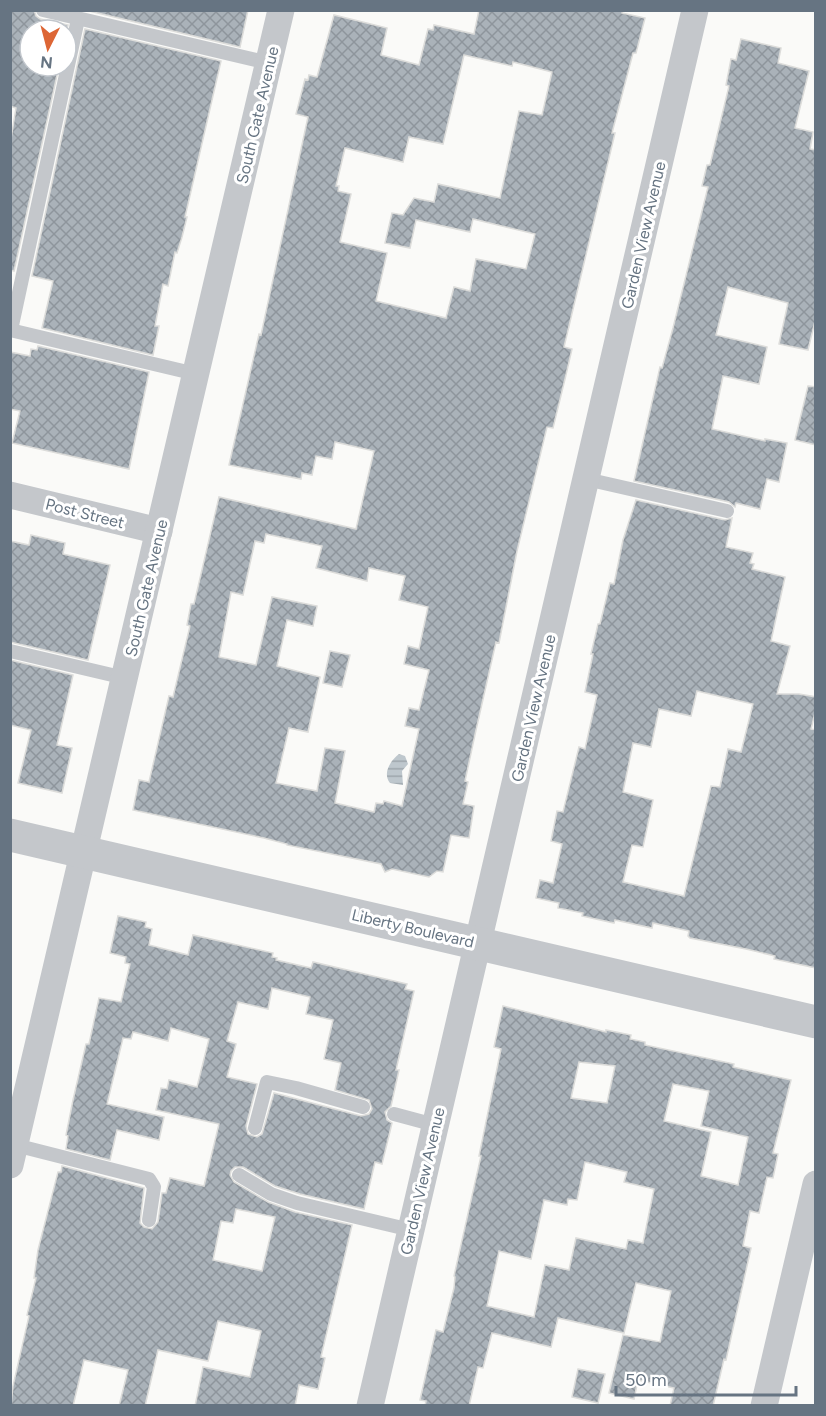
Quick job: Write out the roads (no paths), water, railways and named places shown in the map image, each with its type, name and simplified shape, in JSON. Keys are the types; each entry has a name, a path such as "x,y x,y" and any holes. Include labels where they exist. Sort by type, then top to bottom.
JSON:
{"street":[{"name":"South Gate Avenue","path":"13,1155 281,10"},
{"name":"Garden View Avenue","path":"370,1406 695,10"},
{"name":"Post Street","path":"10,495 159,531"},
{"name":"Liberty Boulevard","path":"10,835 816,1022"},
{"path":"764,1406 816,1184"}],"lane":[{"path":"43,10 74,18"},
{"path":"78,19 269,63"},
{"path":"65,78 11,330 196,374"},
{"path":"586,479 728,511"},
{"path":"10,651 125,678"},
{"path":"255,1128 267,1082 363,1107"},
{"path":"394,1114 435,1125"},
{"path":"13,1155 149,1179 154,1187 149,1220"},
{"path":"239,1175 271,1194 297,1203 411,1230"}]}
